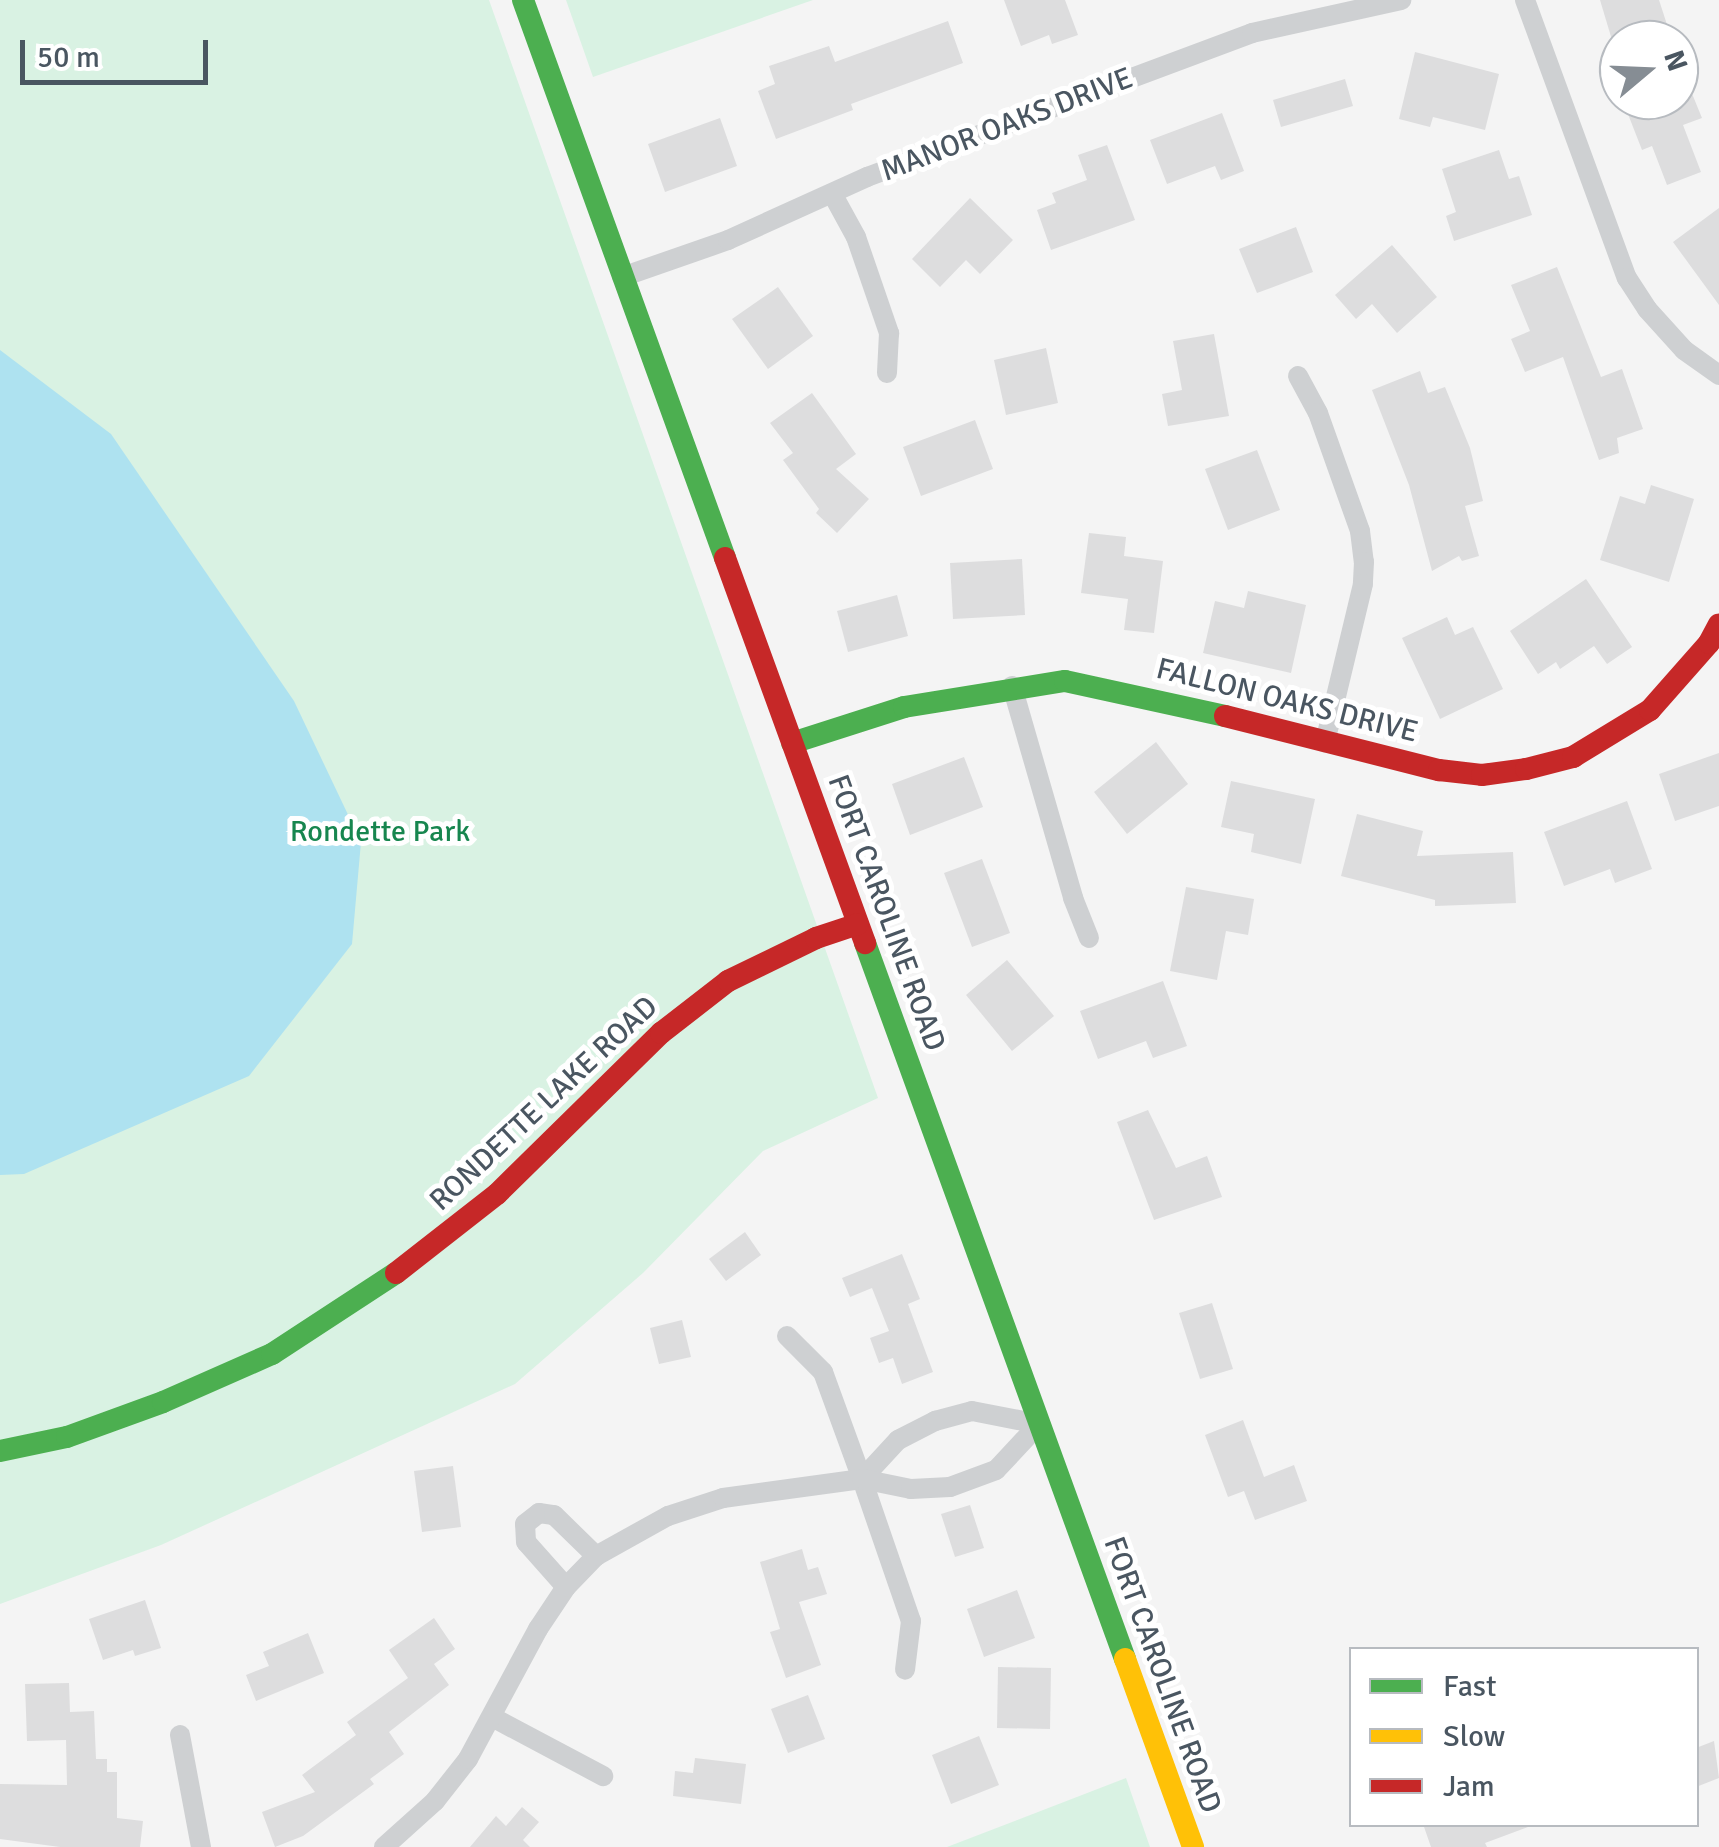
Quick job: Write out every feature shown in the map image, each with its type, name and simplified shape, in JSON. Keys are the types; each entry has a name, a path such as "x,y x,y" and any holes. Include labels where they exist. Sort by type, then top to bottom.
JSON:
{"street":[{"name":"FORT CAROLINE ROAD","path":"523,0 1193,1847"},
{"name":"MANOR OAKS DRIVE","path":"622,276 728,240 867,177 1252,33 1401,0"},
{"path":"1525,0 1627,278 1647,309 1684,350 1719,375"},
{"path":"833,195 856,238 889,332 887,373"},
{"path":"1298,376 1318,413 1360,531 1364,562 1363,584 1325,742"},
{"name":"FALLON OAKS DRIVE","path":"792,743 904,706 1065,680 1103,686 1439,770 1482,775 1573,757 1650,710 1709,643 1719,624"},
{"path":"1012,686 1072,898 1089,938"},
{"name":"RONDETTE LAKE ROAD","path":"0,1451 68,1437 163,1402 272,1354 379,1287 497,1194 661,1032 728,981 816,938 858,924"},
{"path":"788,1336 823,1372 862,1479 911,1621 905,1670"},
{"path":"862,1479 898,1440 935,1421 972,1411 1038,1424"},
{"path":"384,1847 435,1801 492,1717 538,1629 566,1587 596,1556 668,1516 723,1498 862,1479 911,1489 950,1487 996,1470 1038,1424"},
{"path":"566,1587 526,1542 525,1524 540,1514 554,1515 596,1556"},
{"path":"492,1717 603,1776"},
{"path":"180,1735 201,1847"}],"green space":[{"name":"Rondette Park","path":"0,0 489,0 878,1098 763,1151 643,1273 515,1384 161,1545 0,1604"},
{"path":"566,0 813,0 593,77"},
{"path":"1126,1778 1150,1847 947,1847"}],"water":[{"path":"0,350 111,434 294,701 361,842 352,944 249,1076 24,1174 0,1175"}],"building":[{"path":"1004,0 1065,0 1078,35 1052,44 1049,35 1021,46"},
{"path":"1600,0 1659,0 1666,20 1606,20"},
{"path":"948,21 963,63 851,104 853,110 776,139 758,91 775,84 769,66 829,46 835,62"},
{"path":"1415,52 1499,74 1485,130 1433,117 1430,127 1399,119"},
{"path":"1345,79 1353,106 1281,127 1273,100"},
{"path":"1222,113 1244,171 1221,180 1215,166 1167,184 1150,140"},
{"path":"720,118 737,166 665,192 648,144"},
{"path":"1630,120 1697,120 1683,125 1701,172 1667,185 1652,146 1642,150"},
{"path":"1107,145 1135,220 1051,250 1037,210 1056,203 1052,193 1087,180 1078,155"},
{"path":"1499,150 1509,179 1519,176 1532,215 1454,241 1446,216 1456,212 1442,169"},
{"path":"970,198 1013,240 980,274 966,260 940,287 912,259"},
{"path":"1719,208 1719,305 1673,242"},
{"path":"1296,227 1313,272 1257,293 1239,249"},
{"path":"1392,245 1437,297 1397,333 1372,304 1356,319 1335,295"},
{"path":"1557,267 1601,377 1622,369 1643,429 1617,438 1619,453 1599,460 1563,357 1525,372 1511,339 1530,331 1511,285"},
{"path":"778,287 813,336 768,369 732,319"},
{"path":"1214,334 1229,416 1168,426 1162,394 1182,390 1173,341"},
{"path":"1046,348 1058,403 1006,415 994,360"},
{"path":"1420,371 1428,393 1445,387 1470,448 1483,501 1465,506 1479,556 1462,561 1459,556 1432,571 1409,485 1372,390"},
{"path":"812,393 856,454 836,469 869,499 837,533 816,513 819,509 783,460 793,453 770,423"},
{"path":"975,420 993,469 921,496 903,447"},
{"path":"1257,450 1280,510 1228,530 1205,469"},
{"path":"1651,485 1694,499 1669,582 1600,560 1620,496 1645,504"},
{"path":"1089,533 1126,537 1124,556 1163,561 1154,633 1124,630 1128,599 1081,593"},
{"path":"1022,559 1025,615 953,619 950,563"},
{"path":"1586,579 1632,647 1607,664 1594,646 1560,669 1556,662 1538,674 1510,631"},
{"path":"1248,591 1306,605 1291,673 1203,653 1215,601 1244,608"},
{"path":"897,595 908,636 848,652 837,611"},
{"path":"1447,617 1455,635 1473,627 1503,689 1440,719 1402,638"},
{"path":"1156,742 1188,784 1127,834 1094,792"},
{"path":"1719,753 1719,806 1675,821 1659,774"},
{"path":"964,757 983,807 910,835 892,784"},
{"path":"1231,781 1315,799 1301,864 1251,852 1254,834 1221,827"},
{"path":"1627,801 1652,869 1615,883 1610,869 1564,886 1544,832"},
{"path":"1357,814 1423,831 1417,856 1513,852 1516,903 1435,906 1435,900 1341,876"},
{"path":"982,859 1010,933 972,947 944,873"},
{"path":"1186,887 1254,899 1248,935 1226,931 1217,980 1170,971"},
{"path":"1007,960 1054,1016 1012,1051 966,995"},
{"path":"1163,981 1187,1046 1153,1058 1146,1041 1098,1059 1080,1011"},
{"path":"1148,1110 1176,1168 1207,1156 1222,1197 1154,1220 1117,1122"},
{"path":"745,1232 761,1255 726,1281 709,1259"},
{"path":"902,1254 920,1299 908,1304 933,1372 902,1384 893,1358 879,1363 870,1338 889,1331 872,1288 850,1297 842,1278"},
{"path":"1212,1303 1233,1369 1200,1379 1179,1313"},
{"path":"682,1320 691,1357 659,1364 650,1328"},
{"path":"1243,1420 1264,1477 1294,1465 1307,1501 1255,1520 1244,1491 1228,1497 1205,1435"},
{"path":"453,1466 461,1527 422,1532 414,1471"},
{"path":"970,1505 984,1548 955,1557 941,1514"},
{"path":"802,1549 808,1570 818,1567 827,1594 799,1602 821,1665 786,1678 770,1632 780,1629 760,1562"},
{"path":"1017,1590 1035,1638 984,1657 967,1609"},
{"path":"145,1600 161,1648 135,1656 133,1650 103,1660 89,1619"},
{"path":"434,1618 455,1649 434,1664 449,1685 389,1732 404,1754 370,1779 374,1784 303,1836 275,1847 262,1812 315,1792 302,1775 356,1735 347,1722 408,1678 389,1650"},
{"path":"308,1633 324,1673 256,1701 246,1675 269,1666 263,1652"},
{"path":"998,1667 1051,1668 1050,1729 997,1728"},
{"path":"69,1683 70,1712 94,1711 96,1759 107,1759 107,1772 117,1772 117,1818 143,1821 140,1847 60,1847 0,1839 0,1784 67,1785 66,1740 27,1741 25,1684"},
{"path":"808,1695 825,1739 788,1753 771,1709"},
{"path":"979,1736 999,1785 951,1804 932,1755"},
{"path":"1714,1741 1719,1778 1699,1786 1699,1747"},
{"path":"695,1758 746,1764 741,1804 673,1796 675,1771 693,1773"},
{"path":"522,1807 539,1822 523,1840 530,1847 470,1847 496,1816 506,1826"},
{"path":"1424,1827 1528,1827 1485,1843 1487,1847 1431,1847"}],"traffic: fast":[{"path":"523,0 725,558"},
{"path":"792,743 904,707 1065,681 1225,716"},
{"path":"865,943 1125,1659"},
{"path":"0,1451 67,1437 163,1402 272,1354 396,1273"}],"traffic: slow":[{"path":"1125,1659 1193,1847"}],"traffic: jam":[{"path":"725,558 865,943"},
{"path":"1225,716 1439,770 1482,775 1526,769 1573,757 1650,710 1709,643 1719,624"},
{"path":"396,1273 497,1194 661,1033 728,981 816,938 858,924"}]}
